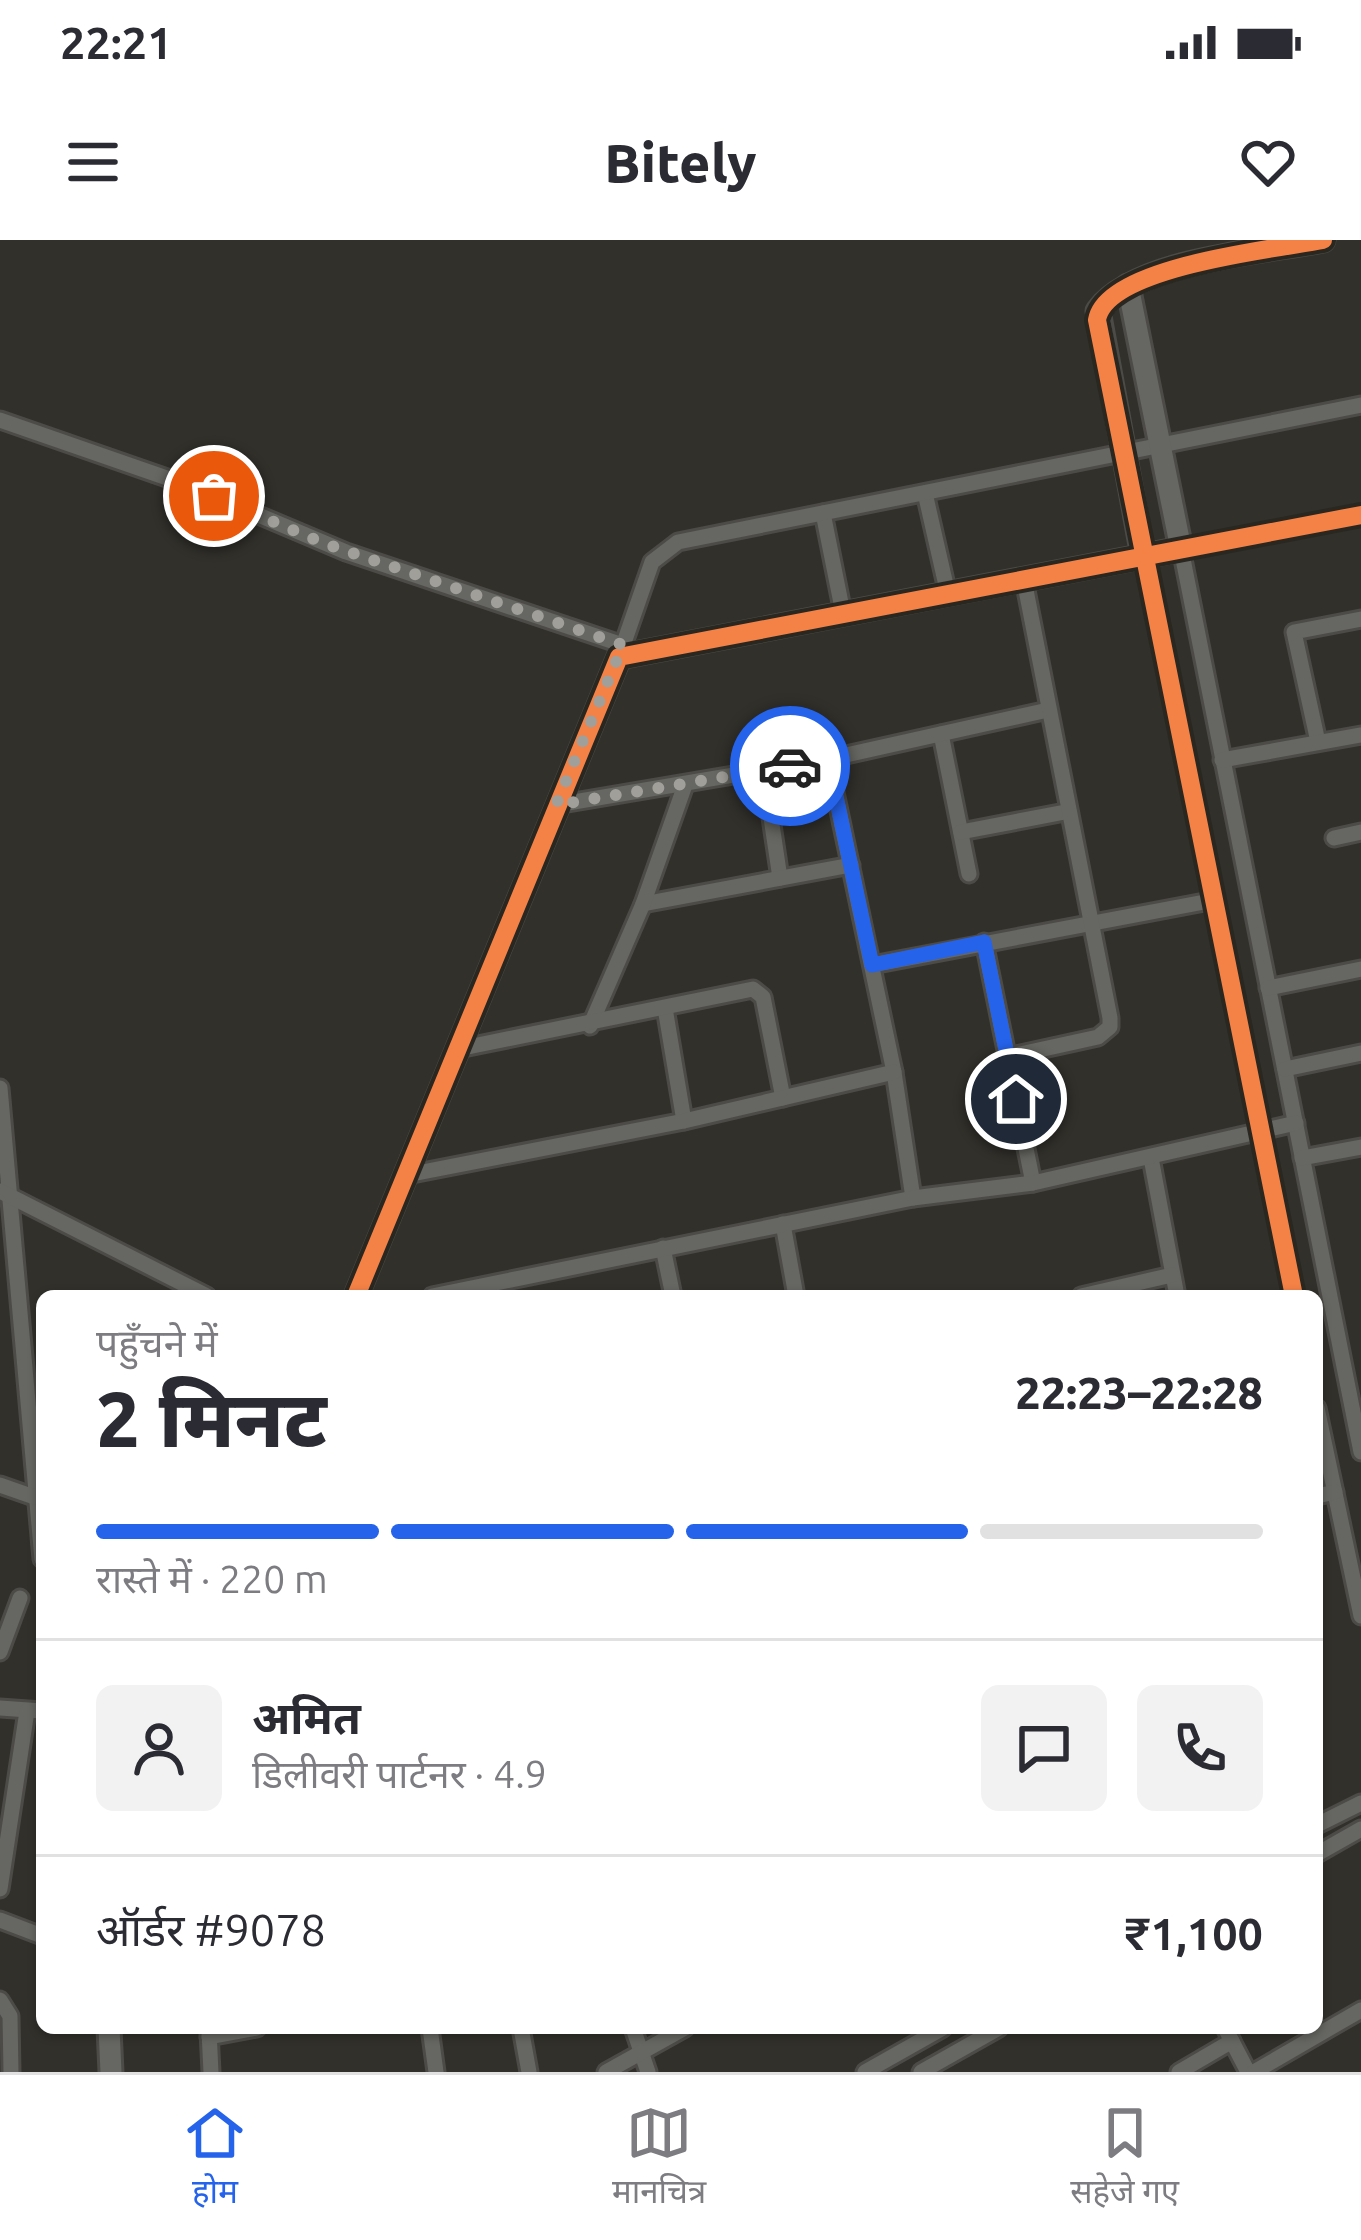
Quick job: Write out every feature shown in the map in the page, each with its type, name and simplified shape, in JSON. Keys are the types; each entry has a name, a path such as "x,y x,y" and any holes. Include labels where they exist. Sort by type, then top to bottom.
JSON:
{"street":[{"path":"1293,1290 1097,320 1107,299 1166,271 1323,240"},
{"path":"1128,286 1302,1158 1354,1386 1361,1452"},
{"path":"358,1290 621,651 652,562 668,546 1361,405"},
{"path":"0,420 190,486 323,543 621,651 1361,515"},
{"path":"925,493 948,594"},
{"path":"823,513 842,613"},
{"path":"1007,1057 1098,1037 1110,1027 1024,580"},
{"path":"1318,742 1294,632 1361,619"},
{"path":"556,805 828,759 1048,710"},
{"path":"941,734 969,874"},
{"path":"1222,760 1361,735"},
{"path":"828,759 894,1072 913,1198"},
{"path":"764,771 781,878"},
{"path":"590,1026 644,904 685,785"},
{"path":"961,832 1065,812"},
{"path":"1334,838 1361,832"},
{"path":"644,904 851,865"},
{"path":"872,965 1089,920 1215,900"},
{"path":"984,942 1033,1184"},
{"path":"1268,988 1361,969"},
{"path":"458,1049 590,1026 746,990 758,992 783,1098"},
{"path":"665,1008 684,1121"},
{"path":"1285,1070 1361,1054"},
{"path":"406,1175 684,1121 894,1072"},
{"path":"0,1088 36,1488"},
{"path":"461,1290 913,1198 1033,1184 1296,1123"},
{"path":"1302,1158 1361,1147"},
{"path":"1150,1158 1176,1290"},
{"path":"7,1194 195,1290"},
{"path":"783,1224 795,1290"},
{"path":"663,1248 672,1290"},
{"path":"1110,1290 1172,1275"},
{"path":"1323,1436 1361,1616"},
{"path":"0,1485 36,1498"},
{"path":"1323,1495 1335,1492"},
{"path":"0,1652 20,1598"},
{"path":"0,1708 34,1711 0,1889"},
{"path":"1323,1822 1361,1803"},
{"path":"1323,1851 1361,1829"},
{"path":"0,1920 36,1934"},
{"path":"0,2000 10,2016 11,2072"},
{"path":"1323,2031 1361,2010"},
{"path":"109,2034 111,2072"},
{"path":"209,2034 211,2072"},
{"path":"431,2034 436,2072"},
{"path":"522,2034 529,2072"},
{"path":"634,2034 647,2072"},
{"path":"606,2072 674,2034"},
{"path":"865,2072 933,2034"},
{"path":"921,2072 988,2034"},
{"path":"1179,2072 1228,2034 1251,2072 1318,2034"}],"cycle path":[{"path":"1293,1290 1097,320 1107,301 1160,273 1323,240"},
{"path":"358,1290 619,657 1361,515"}],"way so far":[{"path":"214,496 323,543 623,645 556,805 790,766"}],"route":[{"path":"790,766 828,759 872,965 984,942 1016,1099"}]}
